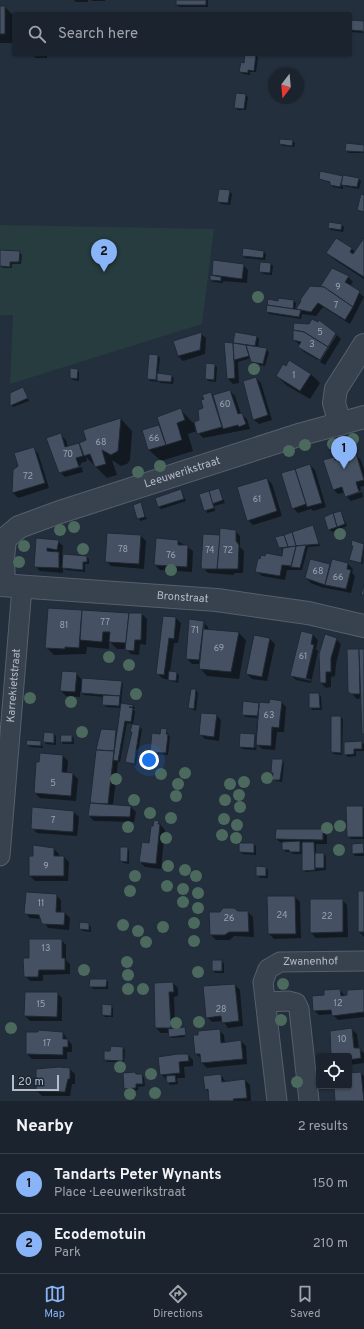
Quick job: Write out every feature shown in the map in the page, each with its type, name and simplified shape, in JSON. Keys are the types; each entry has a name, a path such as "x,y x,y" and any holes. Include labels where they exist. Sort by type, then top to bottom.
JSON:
{"street":[{"path":"340,424 334,403 336,389 364,345"},
{"name":"Leeuwerikstraat","path":"9,586 3,558 3,541 20,527 57,513 364,417"},
{"name":"Bronstraat","path":"9,586 217,600 308,613 364,626"},
{"name":"Karrekietstraat","path":"0,856 9,586"},
{"name":"Zwanenhof","path":"276,1101 263,982 268,969 280,962 364,960"},
{"path":"266,1002 288,1001 296,1003 299,1009 309,1101"}],"green space":[{"path":"0,225 214,229 202,324 10,384 13,315 0,315"}],"building":[{"path":"176,0 206,0 206,5 176,5"},
{"path":"0,6 5,6 5,34 0,34"},
{"path":"352,20 364,21 364,34 363,31 352,30"},
{"path":"245,56 256,56 254,71 248,70 248,73 239,72 241,62 244,63"},
{"path":"236,93 246,94 244,109 234,108"},
{"path":"280,139 293,140 292,146 279,144"},
{"path":"346,143 364,145 364,152 345,151"},
{"path":"320,171 343,176 340,187 330,185 330,182 319,179"},
{"path":"343,175 359,178 357,187 341,185"},
{"path":"219,189 230,190 228,203 217,202"},
{"path":"361,194 364,195 364,212 357,210"},
{"path":"329,222 342,224 341,230 328,228"},
{"path":"336,238 352,248 350,252 353,254 364,238 364,277 326,253"},
{"path":"243,248 264,251 263,258 242,256"},
{"path":"0,250 20,251 19,262 10,262 10,267 0,266"},
{"path":"213,260 244,264 242,279 212,275"},
{"path":"260,262 271,263 270,273 259,272"},
{"path":"332,268 349,276 345,282 360,291 353,307 324,287 320,287"},
{"path":"210,275 221,277 221,281 210,280"},
{"path":"310,286 324,287 353,307 345,320 318,303 311,312 296,309 301,301 300,300"},
{"path":"278,298 294,300 293,309 267,305 268,299 278,301"},
{"path":"267,305 301,310 299,317 266,312"},
{"path":"312,319 318,322 319,320 336,333 328,347 304,332 293,330 294,323 309,324"},
{"path":"293,330 304,332 328,347 320,360 298,347 301,342 293,340"},
{"path":"202,332 200,350 178,356 173,341"},
{"path":"235,332 257,336 255,346 233,343"},
{"path":"224,342 233,343 235,378 227,379"},
{"path":"233,343 246,345 249,356 234,360"},
{"path":"246,345 267,348 263,364 251,362"},
{"path":"149,354 158,355 156,380 147,379"},
{"path":"289,360 311,374 300,391 276,376 283,364 286,366"},
{"path":"206,363 215,364 214,380 205,379"},
{"path":"70,368 78,369 77,379 70,378"},
{"path":"157,373 172,375 171,382 157,381"},
{"path":"256,377 268,415 253,420 243,381"},
{"path":"23,387 28,398 10,406 10,393"},
{"path":"230,390 238,414 242,413 246,424 239,427 238,425 223,429 213,395"},
{"path":"211,392 222,427 197,434 194,422 199,420 198,410 203,408 201,400 204,399 202,395"},
{"path":"181,408 185,420 177,423 182,440 166,445 157,417"},
{"path":"121,418 118,451 111,455 102,450 106,464 95,467 90,454 84,456 79,443 86,440 83,430"},
{"path":"159,425 166,445 148,450 142,430"},
{"path":"61,433 65,447 79,443 83,456 76,458 79,467 59,473 46,438"},
{"path":"34,447 45,483 12,493 13,470 18,466 14,453"},
{"path":"356,453 364,480 356,482 359,492 345,497 342,487 333,490 323,460 334,457 335,460"},
{"path":"310,464 322,503 307,507 295,469"},
{"path":"295,469 306,504 292,509 281,473"},
{"path":"267,478 277,511 247,521 237,487"},
{"path":"219,488 223,500 212,504 209,491"},
{"path":"181,489 184,499 158,507 155,498"},
{"path":"209,491 214,508 204,511 199,494"},
{"path":"141,502 145,517 137,519 133,505"},
{"path":"341,511 345,524 337,527 333,513"},
{"path":"333,513 337,527 328,530 324,517"},
{"path":"313,525 319,544 296,546 292,532"},
{"path":"220,528 236,530 236,541 239,545 238,569 217,569"},
{"path":"292,532 296,546 288,547 284,535"},
{"path":"107,533 141,535 139,564 105,562"},
{"path":"203,534 220,535 217,569 202,569"},
{"path":"284,535 288,547 279,548 275,537"},
{"path":"36,538 59,540 57,550 47,548 47,551 59,552 59,568 34,567"},
{"path":"156,538 178,540 178,545 188,545 187,567 154,565"},
{"path":"352,540 364,544 361,563 349,560 353,546 351,546"},
{"path":"306,545 300,568 291,567 296,546"},
{"path":"296,546 291,566 282,565 280,576 255,572 258,558 260,559 261,555 265,556 266,553 282,556 283,548"},
{"path":"63,554 87,556 87,562 83,562 83,570 62,568"},
{"path":"310,559 330,564 325,585 305,578"},
{"path":"332,559 348,563 347,569 351,570 346,589 325,585"},
{"path":"364,584 364,595 361,595"},
{"path":"48,608 82,610 79,648 45,648"},
{"path":"82,610 129,613 126,643 109,642 110,632 103,632 102,642 80,640"},
{"path":"129,613 142,613 141,640 135,640 134,651 125,650"},
{"path":"163,616 176,617 174,639 169,638 164,675 156,674"},
{"path":"189,619 204,621 199,660 186,659"},
{"path":"204,621 204,629 239,632 231,672 199,669"},
{"path":"301,631 313,634 311,644 314,645 306,679 290,676"},
{"path":"325,634 337,638 331,658 331,672 326,672 326,683 320,683 319,654"},
{"path":"254,635 270,638 262,677 246,674"},
{"path":"347,649 359,649 360,694 351,694 348,692"},
{"path":"359,649 364,649 364,734 362,734"},
{"path":"62,671 77,672 75,692 60,691"},
{"path":"169,671 177,672 176,681 168,680"},
{"path":"82,678 122,681 120,696 81,693"},
{"path":"191,689 196,689 194,709 188,708"},
{"path":"309,693 319,693 320,708 309,708"},
{"path":"103,695 120,696 119,706 102,705"},
{"path":"270,699 282,701 279,728 272,727 271,746 256,745 259,702 269,703"},
{"path":"243,701 259,703 258,716 242,715"},
{"path":"121,703 133,705 133,707 129,707 133,708 131,722 125,721 118,761 113,760"},
{"path":"201,713 217,714 214,737 199,735"},
{"path":"331,716 341,716 341,753 331,752"},
{"path":"132,724 140,725 134,764 125,762 132,732 130,732"},
{"path":"161,728 167,729 166,734 168,734 166,753 150,752 152,733 160,734"},
{"path":"101,729 116,730 114,751 96,750"},
{"path":"44,732 54,733 54,743 43,742"},
{"path":"240,733 255,734 254,748 239,747"},
{"path":"61,735 72,735 72,742 60,742"},
{"path":"27,740 41,741 41,746 26,745"},
{"path":"362,741 362,749 354,749 354,754 344,755 344,742"},
{"path":"96,750 114,751 108,804 90,803"},
{"path":"40,753 63,755 62,772 73,773 71,796 34,793 36,762 39,762"},
{"path":"272,759 283,759 280,780 272,780"},
{"path":"90,803 131,806 130,817 88,816"},
{"path":"346,806 363,806 363,837 347,837"},
{"path":"32,807 74,811 73,832 31,829"},
{"path":"154,820 159,821 158,824 160,824 156,864 139,862 142,842 149,843 151,826 153,826"},
{"path":"276,829 323,829 323,840 275,839"},
{"path":"300,841 300,852 282,850 282,842"},
{"path":"302,842 314,842 315,870 302,871"},
{"path":"239,843 254,843 254,853 239,852"},
{"path":"363,843 364,853 352,854 352,844"},
{"path":"33,845 54,848 54,856 64,856 64,876 29,876 29,856 33,856"},
{"path":"120,847 128,847 127,862 120,861"},
{"path":"315,853 324,853 324,868 315,868"},
{"path":"256,866 266,867 266,876 256,876"},
{"path":"358,891 364,891 364,932 358,932"},
{"path":"26,892 57,894 56,912 65,912 64,925 42,924 39,915 24,914"},
{"path":"267,896 295,896 296,934 268,934"},
{"path":"310,899 343,899 343,932 310,933"},
{"path":"223,908 234,908 238,911 248,911 249,932 229,932 225,935 210,935 209,912 220,912"},
{"path":"80,922 89,923 89,930 79,929"},
{"path":"29,939 62,939 62,958 65,958 65,970 39,970 38,977 24,977 23,958 29,958"},
{"path":"212,960 222,960 222,971 212,971"},
{"path":"90,979 107,979 106,987 89,987"},
{"path":"173,982 174,992 169,992 171,1028 155,1028 154,983"},
{"path":"235,984 239,1021 222,1023 221,1016 206,1018 203,986"},
{"path":"340,989 341,996 347,995 347,990 364,989 364,1012 332,1016 331,1010 313,1011 312,996 324,995 324,990"},
{"path":"25,992 58,992 57,1017 24,1016"},
{"path":"102,1004 112,1005 111,1016 102,1015"},
{"path":"185,1027 186,1035 169,1037 168,1029"},
{"path":"352,1028 354,1048 360,1048 361,1058 352,1060 352,1053 331,1053 330,1031"},
{"path":"220,1029 221,1043 241,1040 243,1059 201,1063 200,1054 195,1054 193,1035 198,1035 198,1031"},
{"path":"38,1030 63,1032 63,1039 68,1039 68,1047 63,1047 63,1055 26,1054 26,1032 38,1032"},
{"path":"111,1046 123,1047 123,1061 104,1060 104,1051 110,1051"},
{"path":"188,1054 189,1061 179,1062 180,1073 160,1075 158,1057"},
{"path":"59,1067 70,1068 70,1079 68,1079 65,1092 36,1091 36,1069"},
{"path":"135,1072 136,1074 142,1074 143,1084 136,1084 136,1088 124,1089 123,1073"},
{"path":"361,1072 364,1101 335,1101 334,1089 352,1089 352,1073"},
{"path":"221,1074 222,1082 245,1079 247,1098 233,1099 234,1101 209,1101 208,1089 205,1090 203,1076"},
{"path":"175,1075 176,1082 167,1083 166,1076"}],"place":[{"name":"Ecodemotuin","path":"104,272"},
{"name":"Tandarts Peter Wynants","path":"344,469"}]}
